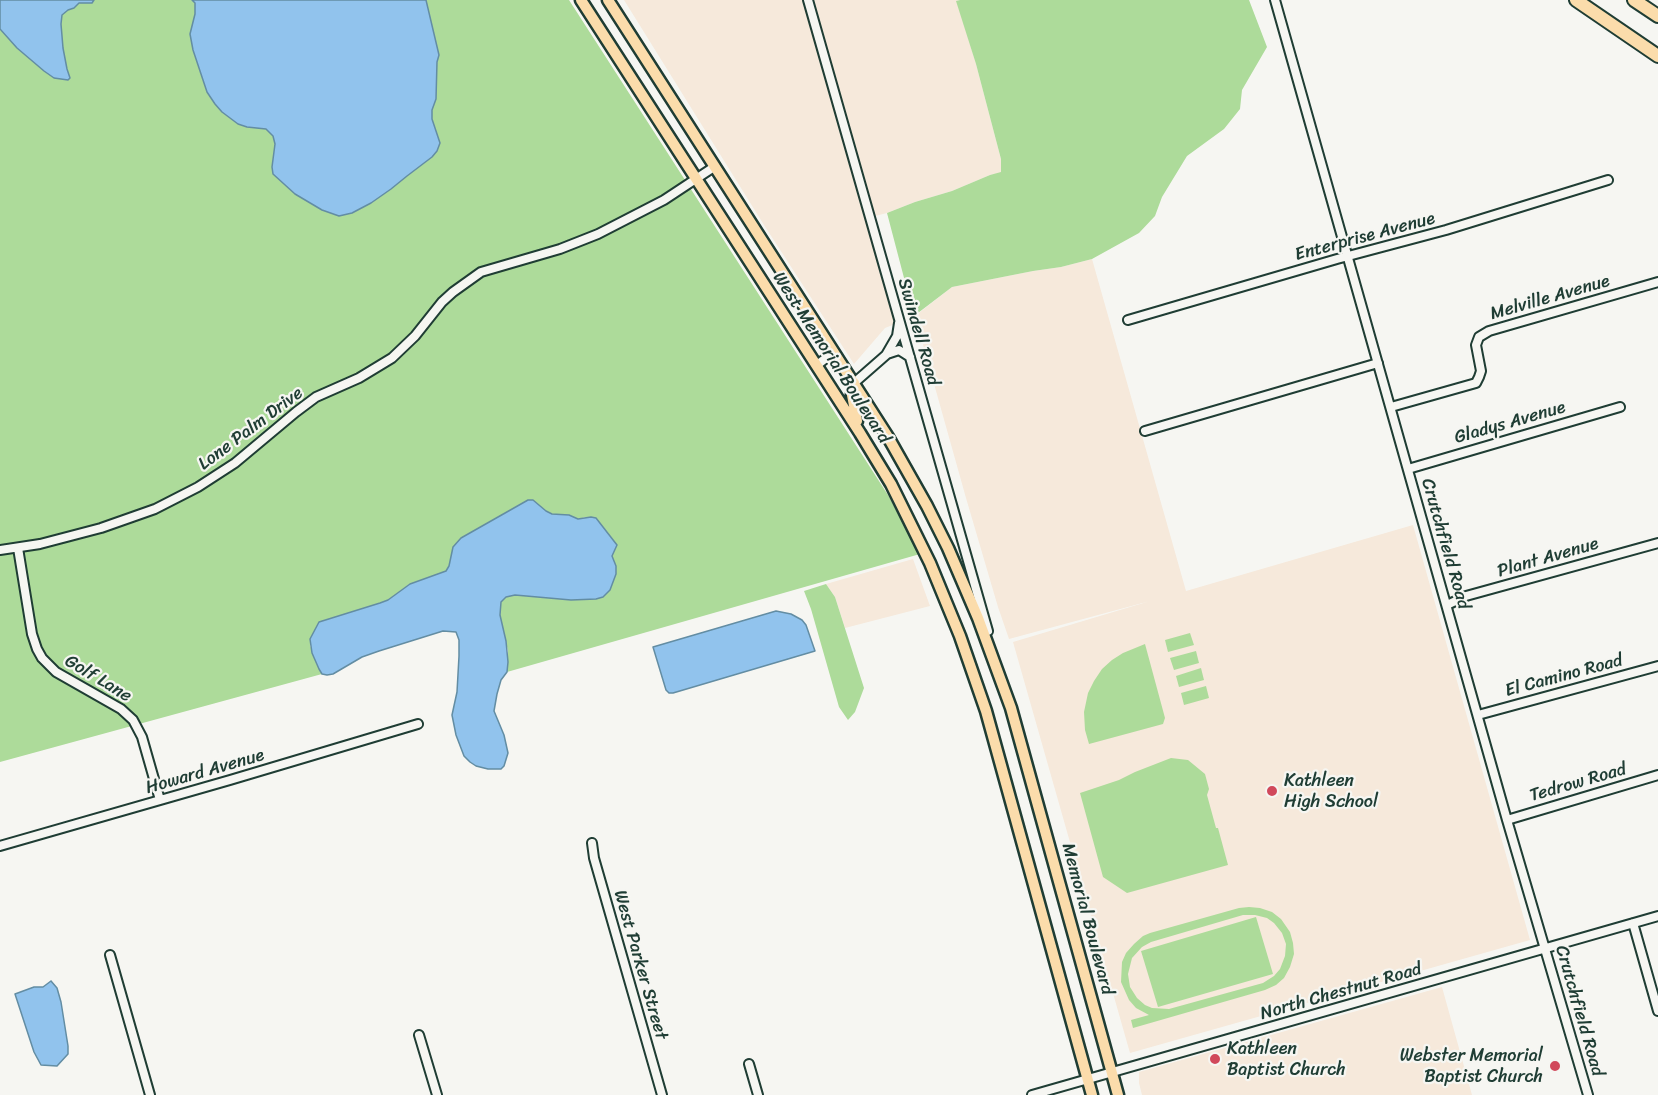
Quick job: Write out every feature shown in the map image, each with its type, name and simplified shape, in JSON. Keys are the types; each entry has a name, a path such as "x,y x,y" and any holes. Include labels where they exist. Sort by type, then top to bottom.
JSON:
{"highway":[{"path":"1576,0 1658,56"},
{"path":"1634,0 1658,16"}],"main road":[{"name":"West Memorial Boulevard","path":"581,0 860,433 891,484 934,573 969,659 986,711 1088,1079"},
{"name":"West Memorial Boulevard","path":"608,0 855,383 932,515 969,597 999,673 1024,751"},
{"path":"855,383 852,395 853,406 860,433"},
{"name":"Memorial Boulevard","path":"1024,751 1118,1095"},
{"path":"1088,1079 1092,1095"}],"street":[{"name":"Swindell Road","path":"808,0 999,673"},
{"name":"Crutchfield Road","path":"1275,0 1507,820 1588,1095"},
{"name":"Lone Palm Drive","path":"0,550 84,533 155,508 198,487 234,463 316,397 365,375 392,358 415,336 442,302 481,272 560,249 597,234 664,200 714,167"},
{"name":"Enterprise Avenue","path":"1128,320 1446,230 1608,180"},
{"name":"Melville Avenue","path":"1391,407 1476,383 1481,371 1476,345 1479,337 1489,331 1658,282"},
{"path":"855,383 885,355 897,336 899,321"},
{"path":"885,355 898,350 910,357"},
{"path":"817,365 834,352"},
{"path":"1145,431 1378,363"},
{"name":"Gladys Avenue","path":"1408,469 1620,407"},
{"name":"Plant Avenue","path":"1447,604 1466,596 1658,543"},
{"name":"Golf Lane","path":"18,548 32,634 42,658 56,672 121,709 134,720 142,737 160,800"},
{"name":"El Camino Road","path":"1478,715 1658,666"},
{"name":"Howard Avenue","path":"0,846 418,724"},
{"name":"Tedrow Road","path":"1507,820 1658,775"},
{"name":"West Parker Street","path":"592,843 594,858 662,1095"},
{"name":"North Chestnut Road","path":"1032,1095 1658,916"},
{"path":"1633,923 1658,1011"},
{"path":"110,955 150,1095"},
{"path":"419,1035 437,1095"},
{"path":"749,1064 758,1095"}],"shaded area":[{"path":"624,0 803,0 895,322 885,328 854,364 764,225"},
{"path":"812,0 960,0 957,1 1001,159 1001,173 875,216"},
{"name":"Kathleen High School","path":"1092,259 1186,591 1413,525 1530,940 1130,1053 1013,642 1150,601 1009,639 966,498 915,316 952,287"},
{"path":"913,559 930,606 845,628 835,597 826,584"},
{"path":"1442,987 1472,1095 1142,1095 1139,1072"}],"green space":[{"path":"0,0 569,0 888,495 920,554 507,672 508,651 500,615 501,602 506,597 515,595 584,600 616,566 612,556 615,548 608,533 596,518 578,519 563,514 552,514 533,500 528,500 461,538 454,547 446,571 410,584 388,600 319,622 310,645 322,674 0,762"},
{"path":"1249,0 1267,47 1242,90 1240,109 1224,129 1187,156 1162,197 1155,216 1139,233 1092,259 952,287 914,316 887,213 1001,172 1001,159 976,64 956,1"},
{"path":"826,584 835,597 864,688 855,712 848,720 839,707 804,591"},
{"path":"1190,633 1194,645 1168,652 1165,640"},
{"path":"1145,644 1165,718 1163,724 1089,744 1084,712 1088,693 1094,681 1112,660"},
{"path":"1196,651 1199,663 1174,670 1170,658"},
{"path":"1201,668 1204,680 1179,687 1176,676"},
{"path":"1206,686 1209,698 1184,705 1181,693"},
{"path":"1171,758 1188,760 1205,774 1209,789 1207,795 1228,865 1127,893 1103,877 1080,793 1119,780"},
{"path":"1239,908 1260,908 1272,912 1281,919 1290,932 1294,954 1284,978 1265,990 1133,1028 1131,1020 1149,1015 1136,1008 1129,1000 1121,982 1122,962 1126,953 1143,936 1150,933","holes":["1243,915 1267,918 1274,923 1282,933 1286,944 1285,956 1280,969 1274,976 1263,983 1169,1009 1152,1008 1137,998 1130,987 1128,974 1132,958 1142,947 1151,942"]},
{"path":"1256,917 1273,974 1158,1007 1141,951"}],"water":[{"path":"0,0 94,0 92,3 79,3 62,15 63,48 70,78 68,80 54,78 44,71 17,48 0,29"},
{"path":"192,0 426,0 439,55 436,99 432,110 432,119 440,143 437,151 391,189 352,213 339,216 322,210 295,194 273,174 275,144 273,136 266,129 238,124 222,112 207,92 190,34 195,14 195,3"},
{"path":"528,500 533,500 552,514 569,515 578,519 596,518 617,545 612,556 616,574 610,590 603,597 596,599 571,600 515,595 506,597 501,602 500,615 508,662 494,711 504,735 508,753 501,769 488,769 476,766 464,756 456,735 452,715 457,692 459,656 459,640 456,632 443,631 379,651 327,675 322,674 319,669 312,653 310,639 319,622 388,600 410,584 446,571 453,547 461,538"},
{"path":"776,611 791,614 802,620 815,651 673,693 666,690 653,647"},
{"path":"51,981 57,988 61,1002 68,1046 68,1054 57,1066 41,1065 34,1052 15,994 34,987 43,987"}],"place":[{"name":"Kathleen High School","path":"1272,791"},
{"name":"Kathleen Baptist Church","path":"1215,1059"},
{"name":"Webster Memorial Baptist Church","path":"1555,1066"}]}
